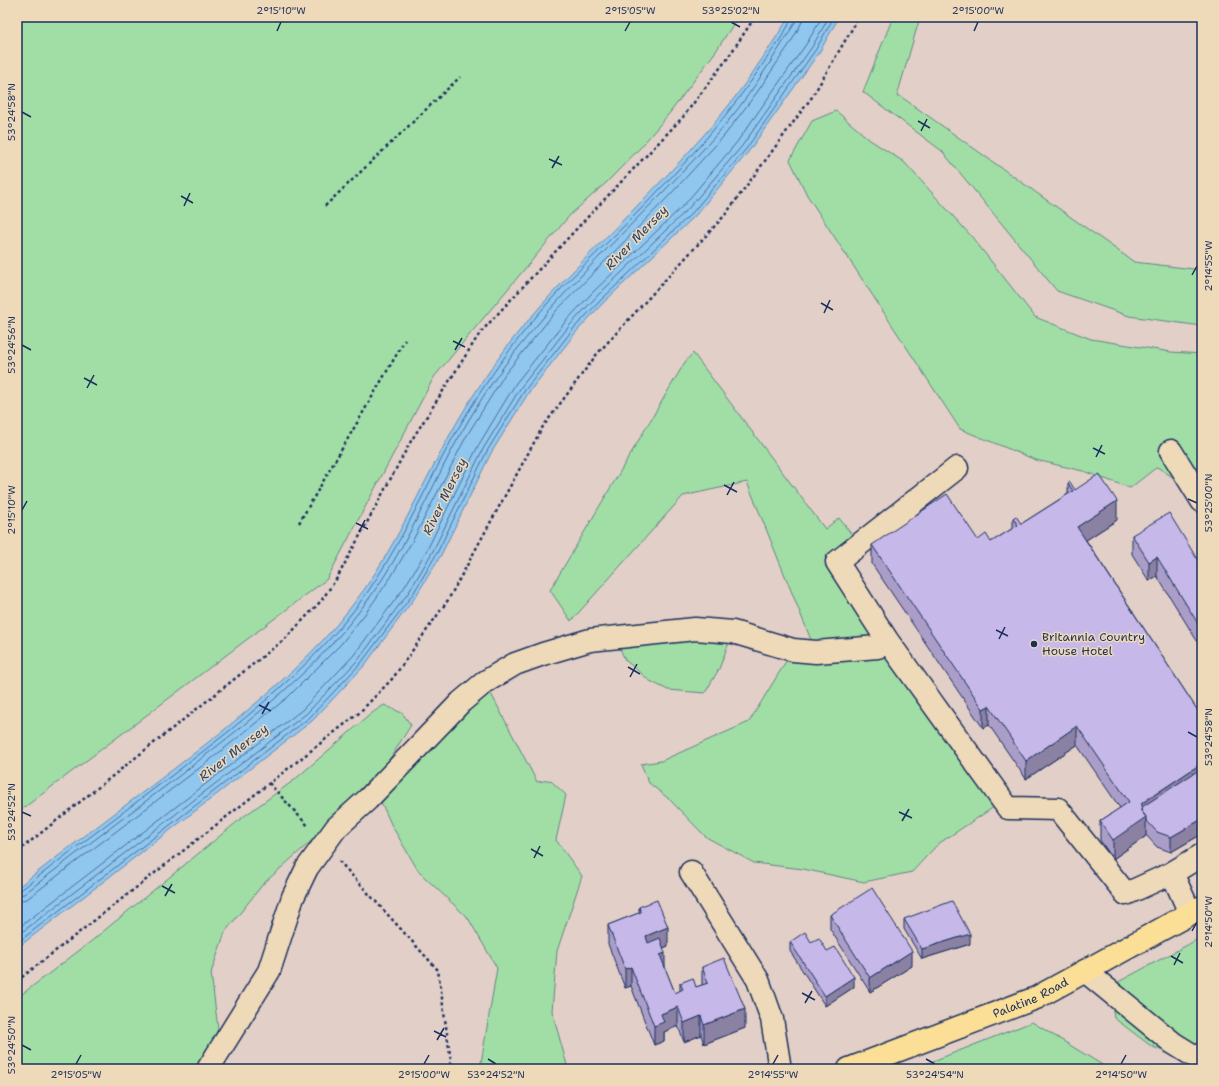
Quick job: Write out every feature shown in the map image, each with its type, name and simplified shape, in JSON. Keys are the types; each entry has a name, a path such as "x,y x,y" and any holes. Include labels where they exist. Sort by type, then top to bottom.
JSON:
{"main road":[{"name":"Palatine Road","path":"849,1069 1036,998 1196,910"}],"street":[{"path":"1171,451 1202,501"},
{"path":"957,468 837,562 887,640 1008,808 1058,809 1126,894 1172,873 1202,854"},
{"path":"208,1069 269,971 293,898 307,868 324,844 336,828 368,799 461,702 484,682 515,664 590,640 694,629 733,632 793,650 816,652 878,648 887,640"},
{"path":"691,872 758,980 772,1019 780,1069"},
{"path":"1172,873 1196,910"},
{"path":"1085,971 1173,1043 1202,1061"}],"path":[{"path":"17,852 286,638 305,620 321,601 337,578 411,441 480,333 683,117 727,59 755,17"},
{"path":"17,981 359,713 393,678 448,600 542,428 597,354 725,215 812,97 859,17"},
{"path":"325,206 460,77"},
{"path":"298,523 405,340"},
{"path":"269,783 308,826"},
{"path":"324,844 438,970 452,1069"}],"green space":[{"path":"17,17 738,17 716,51 672,110 641,147 607,182 570,215 434,377 327,579 17,813"},
{"path":"893,17 920,17 897,96 900,96 1134,262 1202,270 1202,326 1129,316 1057,291 942,151 863,92"},
{"path":"836,111 870,140 904,162 972,237 1035,317 1091,339 1171,352 1202,354 1202,496 1157,467 1130,488 1083,471 1036,460 960,429 807,195 790,160 812,121"},
{"path":"693,353 825,529 839,518 859,544 837,561 1003,801 938,844 912,872 864,882 803,869 754,863 706,837 669,799 649,783 641,764 661,761 749,722 793,650 816,652 747,482 683,496 571,621 550,590 685,362"},
{"path":"733,632 719,669 705,693 668,690 650,681 625,660 615,637"},
{"path":"485,682 537,782 550,780 566,795 556,840 582,876 557,951 552,1011 568,1069 480,1069 497,968 468,918 419,872 392,826 376,791"},
{"path":"384,705 402,713 411,725 389,760 328,826 263,884 225,932 211,973 218,1029 199,1069 17,1069 17,998 89,943 243,817 293,781 372,713"},
{"path":"1202,937 1202,1068 1151,1046 1114,1018 1109,987"},
{"path":"1032,1022 1109,1069 913,1069"}],"water":[{"name":"River Mersey","path":"789,17 839,17 820,51 749,151 695,216 603,303 577,331 529,392 491,453 441,555 416,596 364,666 312,721 17,948 17,888 224,730 291,672 337,625 364,590 387,554 455,425 508,345 566,278 687,154 710,128 742,88"}],"building":[{"name":"Britannia Country House Hotel","path":"1099,474 1117,501 1077,527 1202,717 1202,763 1142,803 1141,810 1146,817 1113,840 1100,821 1129,802 1077,726 1026,761 989,706 983,709 872,545 947,494 978,540 986,534 991,542 1018,525 1013,518 1016,516 1021,524 1073,491 1068,483 1070,482 1075,490"},
{"path":"1169,513 1202,567 1202,630 1157,557 1149,562 1132,535"},
{"path":"1202,768 1202,819 1171,837 1157,832 1146,820 1146,817 1141,811 1142,807"},
{"path":"872,888 912,951 870,978 830,915"},
{"path":"657,900 668,927 646,936 648,943 660,938 665,953 660,955 675,993 683,989 680,983 693,978 696,987 708,983 702,967 724,958 745,1009 704,1025 701,1016 684,1023 678,1007 661,1014 664,1022 654,1026 631,967 625,969 608,925 641,912 639,907"},
{"path":"952,901 970,934 922,949 904,919"},
{"path":"805,932 811,942 819,938 827,951 835,947 854,977 825,996 790,942"}],"place":[{"name":"Britannia Country House Hotel","path":"1034,644"}]}
